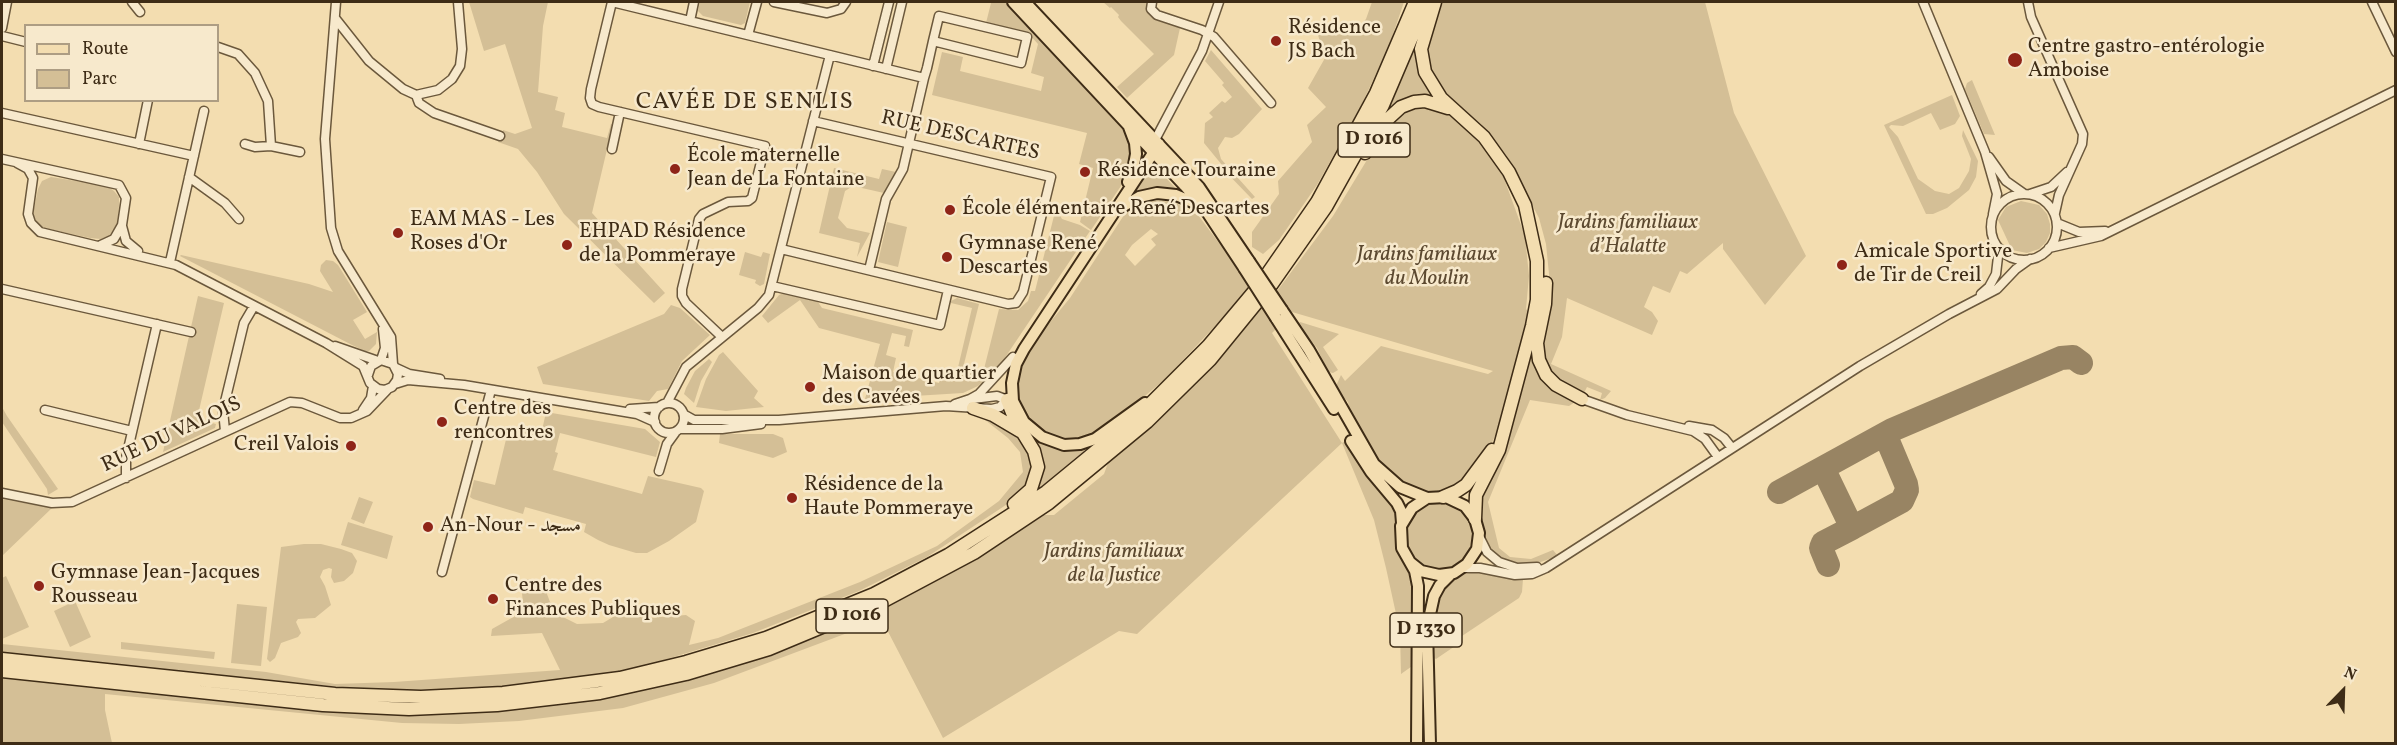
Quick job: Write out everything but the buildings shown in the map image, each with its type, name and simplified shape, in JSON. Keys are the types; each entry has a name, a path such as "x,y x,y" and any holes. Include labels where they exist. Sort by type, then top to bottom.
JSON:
{"highway":[{"name":"D 1016","path":"2,659 285,690 361,696 436,697 529,691 636,674 742,646 842,608 903,580 991,529 1060,481 1124,429 1180,375 1253,293 1310,212 1376,93 1415,2"},
{"name":"D 1016","path":"1316,223 1377,116 1427,2"},
{"name":"D 1016","path":"1435,2 1424,35 1422,59 1425,72 1433,88 1455,112 1484,137 1505,165 1524,205 1534,239 1538,272 1536,309 1499,450 1476,495 1474,519"},
{"name":"D 1016","path":"2,671 323,705 445,708 514,704 600,693 669,678 761,652 835,624 921,583 996,539 1071,487 1147,422 1210,360 1261,300 1397,110 1410,103 1425,101 1455,112"},
{"path":"1534,239 1541,258 1546,287 1538,343 1539,360 1546,375 1556,385 1582,399"},
{"path":"948,555 1025,496 1037,477 1038,461 1015,420 1011,398"},
{"path":"972,404 1024,434"},
{"name":"D 1016","path":"1443,497 1461,489 1476,473 1494,446 1507,416"}],"main road":[{"path":"1013,2 1126,121 1155,146 1246,264"},
{"path":"1025,2 1155,146 1203,193 1279,314 1362,461 1397,503 1401,511 1401,545 1411,563 1430,574 1451,574 1462,568 1474,554 1479,536 1474,519 1463,504 1443,497 1427,498 1400,488 1383,474 1371,459 1319,368 1279,314"},
{"path":"1126,121 1135,149 1133,170 1128,182"},
{"path":"1155,146 1128,182 1013,357 1005,377 1011,398 1024,422 1042,437 1064,445 1084,444 1106,433 1180,375"},
{"path":"1011,398 1014,369 1020,355 1114,214 1155,146"},
{"path":"1114,214 1129,201 1157,193 1181,196 1205,209"},
{"path":"1402,524 1412,508 1427,498"},
{"name":"D 1330","path":"1411,563 1418,586 1417,744"},
{"name":"D 1330","path":"1430,744 1426,628 1434,596 1440,585 1451,574"}],"street":[{"path":"2,28 7,2"},
{"path":"132,2 140,12"},
{"path":"336,2 325,146 331,228 338,251 392,340 398,376 392,386 372,407 355,416"},
{"path":"335,18 369,61 403,89 416,94 438,90 452,79 460,66 462,49 458,2"},
{"path":"722,337 684,300 682,289 699,219 728,202 748,201 752,198 765,146 595,106 590,98 612,2 924,78"},
{"path":"690,21 694,2"},
{"path":"748,35 757,2"},
{"path":"774,2 827,14 841,9 846,2"},
{"path":"873,66 889,2"},
{"path":"886,69 902,2"},
{"path":"1152,2 1151,9 1157,15 1209,34 1272,103"},
{"path":"1155,146 1209,34 1219,2"},
{"path":"1923,2 1985,152 1996,194 1991,230 1999,248 1998,264 1994,279 1976,298"},
{"path":"2028,2 2031,17 2083,134 2082,144 2055,213"},
{"path":"2372,2 2396,52"},
{"path":"868,270 886,199 901,174 939,16 1028,37 1021,63 933,41"},
{"path":"2,36 24,42"},
{"path":"219,47 238,54 255,73 268,101 271,146"},
{"path":"664,453 664,438 655,422 654,415 673,395 683,372 694,360 763,304 772,286 830,55"},
{"path":"1462,568 1480,568 1503,574 1522,575 1537,572 1860,366 1976,298 1997,289 2030,259 2064,243 2095,239 2396,90"},
{"path":"416,94 419,103 434,113 500,136"},
{"path":"139,144 148,102"},
{"path":"170,262 204,111"},
{"path":"612,149 620,112"},
{"path":"2,113 194,156"},
{"name":"RUE DESCARTES","path":"781,249 1008,304 1019,300 1023,292 1051,177 813,121"},
{"path":"245,144 300,152"},
{"path":"1985,152 2006,181 2046,202 2055,213 2056,235 2049,249"},
{"path":"2,159 119,185 126,198 122,225 124,237 131,247 159,259"},
{"path":"17,163 28,169 34,184"},
{"path":"53,170 41,173 34,184 28,210 33,226 44,233 170,262 326,343 363,366 373,386 370,401 355,416"},
{"path":"1993,214 2005,199 2051,187 2070,170"},
{"path":"189,177 225,203 239,219"},
{"path":"2057,223 2086,233 2102,232 2117,227"},
{"path":"94,245 112,241 122,225"},
{"path":"1999,248 2011,257 2030,259"},
{"path":"772,286 940,325 948,290"},
{"path":"2,290 191,332"},
{"path":"225,431 223,410 244,322 254,306"},
{"path":"368,375 371,366 379,361 385,337 381,322"},
{"path":"126,478 125,464 157,324"},
{"path":"326,343 395,366 406,373 491,390 611,409 640,415 655,422"},
{"path":"972,404 1013,357"},
{"path":"694,360 679,392 678,406 685,415 694,420 779,420"},
{"path":"373,386 381,390 408,380 464,385"},
{"path":"442,572 491,390"},
{"path":"661,431 667,434 678,431 722,429 779,420 972,404 997,396 1011,398"},
{"path":"1582,399 1627,415 1677,426 1712,430 1732,448"},
{"name":"RUE DU VALOIS","path":"2,493 64,503 82,498 294,401 340,418 355,416"},
{"path":"611,409 678,406"},
{"path":"45,410 132,430"},
{"path":"659,471 668,441 684,424 685,415"},
{"path":"1677,426 1701,436 1718,457"},
{"path":"1479,536 1490,556 1512,567 1535,568 1560,558"}],"green space":[{"path":"469,2 548,2 543,26 538,92 558,97 555,110 565,113 562,127 607,138 611,124 613,124 592,213 665,293 654,303 564,214 537,172 518,149 498,142 503,130 515,134 532,128 505,44 484,51"},
{"path":"700,2 750,2 745,23 741,25 703,16 698,11"},
{"path":"986,2 1007,2 1119,121 1127,136 1130,152 1129,168 1121,186 1091,230 1080,222 1093,168 1079,164 1087,133 932,95 942,52 963,57 960,71 1041,91 1044,77 1031,73 1038,44 1028,33 986,23 991,3"},
{"path":"1103,2 1146,2 1150,16 1180,28 1174,55 1127,98 1117,87 1154,54 1121,21 1119,15"},
{"path":"1372,2 1404,2 1389,46 1360,108 1317,185 1279,240 1263,254 1252,247 1252,232 1279,194 1278,181 1312,142 1307,125 1326,107 1308,88 1325,58 1318,35 1324,26 1358,29 1366,19"},
{"name":"Jardins familiaux d’Halatte","path":"1440,2 1705,2 1734,113 1806,256 1765,305 1723,249 1723,243 1687,274 1680,271 1670,293 1653,286 1644,307 1652,312 1658,321 1652,335 1567,298 1562,337 1551,364 1611,391 1600,400 1602,393 1587,387 1583,395 1566,385 1551,373 1541,351 1550,284 1546,244 1539,218 1506,155 1481,124 1446,96 1426,65 1428,44"},
{"path":"1415,48 1423,79 1435,98 1387,111"},
{"path":"1211,50 1262,109 1239,134 1232,138 1225,137 1218,148 1221,159 1255,197 1252,199 1221,167 1222,165 1204,143 1205,123 1213,117 1209,113 1222,101 1225,103 1232,97 1222,85 1224,83 1205,61"},
{"path":"1972,80 1995,135 1984,134 1965,89 1967,83"},
{"path":"1952,95 1960,116 1955,124 1940,130 1931,113 1903,126 1891,125 1889,127 1898,137 1918,179 1935,191 1949,194 1959,188 1969,171 1971,159 1962,136 1963,130 1978,161 1976,177 1969,190 1947,208 1933,214 1926,214 1884,125"},
{"name":"Jardins familiaux du Moulin","path":"1430,105 1451,114 1471,132 1501,170 1525,236 1529,276 1526,309 1530,314 1501,422 1491,445 1467,480 1449,491 1424,493 1404,486 1376,461 1351,417 1348,402 1335,388 1341,375 1345,381 1381,346 1488,374 1493,371 1292,312 1287,309 1277,291 1333,216 1393,117 1404,109"},
{"path":"1153,164 1180,193 1129,198"},
{"path":"834,168 879,179 882,169 896,172 884,193 853,186 845,191 838,218 847,228 870,233 857,257 860,243 819,233"},
{"path":"51,177 107,186 114,191 119,197 117,224 109,236 101,239 90,238 44,228 38,224 33,214 38,189 42,181"},
{"path":"1150,200 1174,202 1198,215 1252,287 1165,379 1119,418 1095,435 1069,441 1051,438 1029,423 1018,402 1018,367 1037,338 1070,298 1126,212 1139,203","holes":["1151,229 1158,234 1151,239 1156,245 1135,266 1125,255 1132,245"]},
{"path":"2021,201 2039,205 2047,214 2050,224 2050,233 2046,242 2039,249 2027,253 2012,250 1998,220 2006,207"},
{"path":"1056,208 1062,219 1090,231 996,371 978,386 963,393 865,399 880,344 819,328 800,300 768,323 762,316 779,295 786,292 816,299 822,308 913,330 909,347 904,346 906,336 892,333 886,355 896,358 893,372 939,383 941,373 956,376 972,308 951,303 957,298 979,304 963,368 983,373 999,309 1018,310 1028,301 1031,291 1035,291"},
{"path":"887,222 907,227 898,267 878,262"},
{"path":"745,252 761,257 763,252 770,254 764,284 760,286 755,283 756,280 739,275"},
{"path":"181,255 309,284 333,292 320,271 321,265 326,260 333,261 338,265 367,312 353,320 365,339 377,332 376,344 369,351 365,351"},
{"path":"198,296 224,303 197,419 216,424 215,428 163,452"},
{"path":"671,305 680,308 710,335 682,361 668,389 657,391 649,401 543,384 537,367 664,314"},
{"name":"Jardins familiaux de la Justice","path":"1262,306 1277,328 1272,333 1342,443 1137,634 1119,631 943,738 882,620 714,683 623,708 519,721 459,724 402,723 105,694 105,710 112,743 2,744 2,675 448,713 501,711 612,696 713,673 818,636 901,599 980,556 1044,515 1054,515 1104,474 1108,463 1168,411 1212,366"},
{"path":"1300,322 1339,334 1323,347 1338,370 1333,373 1328,372 1317,348 1298,324"},
{"path":"1534,341 1550,386 1575,402 1569,406 1530,400 1488,502 1499,548 1510,557 1531,559 1553,550 1558,556 1526,567 1495,557 1485,544 1478,509"},
{"path":"723,352 758,391 754,398 764,407 726,411 696,407 706,379"},
{"path":"709,359 712,362 701,381 694,403 684,394 686,388 695,371"},
{"path":"2,407 58,489 48,495 47,489 2,422"},
{"path":"546,412 645,429 660,442 656,457 560,433 553,470 642,494 648,476 701,488 704,491 696,522 647,553 636,553 609,545 584,532 586,524 525,507 523,514 470,497 474,480 495,485 509,427 541,435"},
{"path":"980,416 997,421 1027,444 1032,454 1033,477 1021,495 927,557 859,591 753,633 634,669 571,681 464,691 392,692 2,654 2,644 266,672 335,684 560,670 542,633 491,636 492,629 524,611 521,585 527,579 536,579 544,586 550,602 561,616 577,624 603,623 618,614 649,618 686,615 695,621 689,645 718,638 860,582 937,546 999,501 1023,472 1020,452 1008,438"},
{"path":"720,434 773,434 783,438 787,452 773,458 719,443"},
{"path":"1029,434 1047,445 1062,448 1097,442 1036,492"},
{"path":"1347,440 1364,470 1392,503 1398,517 1395,538 1398,551 1401,560 1410,571 1414,585 1415,664 1401,674 1400,632 1374,520 1342,443"},
{"path":"359,497 373,502 364,524 351,519"},
{"path":"2,499 52,508 2,556"},
{"path":"1439,503 1451,506 1462,513 1469,524 1472,536 1469,548 1462,559 1451,566 1439,569 1427,566 1416,559 1409,548 1406,536 1409,524 1416,513 1427,506"},
{"path":"348,522 393,536 387,559 341,545"},
{"path":"321,544 341,549 352,553 357,561 353,573 344,581 334,583 331,577 332,569 323,570 320,577 331,605 315,618 298,619 296,622 301,633 298,637 281,643 275,658 270,662 267,659 281,547"},
{"path":"1480,571 1523,579 1519,598 1459,638 1461,642 1436,659 1431,656 1430,628 1440,592 1447,583 1460,575"},
{"path":"6,576 29,627 2,639 2,578"},
{"path":"75,601 91,637 70,647 54,611"},
{"path":"237,604 267,607 261,666 231,663"},
{"path":"121,642 215,652 214,659 121,649"}],"taxiway":[{"path":"1779,492 1892,430 2061,358 2073,357 2081,363"},
{"path":"1823,468 1852,528 1902,501 1907,490 1906,484 1885,434"},
{"path":"1828,565 1821,548 1823,543 1852,528"}],"place":[{"name":"Résidence JS Bach","path":"1276,41"},
{"name":"Centre gastro-entérologie Amboise","path":"2015,60"},
{"name":"École maternelle Jean de La Fontaine","path":"675,169"},
{"name":"Résidence Touraine","path":"1085,172"},
{"name":"École élémentaire René Descartes","path":"950,210"},
{"name":"EAM MAS - Les Roses d'Or","path":"398,233"},
{"name":"EHPAD Résidence de la Pommeraye","path":"567,245"},
{"name":"Gymnase René Descartes","path":"947,257"},
{"name":"Amicale Sportive de Tir de Creil","path":"1842,265"},
{"name":"Maison de quartier des Cavées","path":"810,387"},
{"name":"Centre des rencontres","path":"442,422"},
{"name":"Creil Valois","path":"351,446"},
{"name":"Résidence de la Haute Pommeraye","path":"792,498"},
{"name":"An-Nour - مسجد","path":"428,527"},
{"name":"Gymnase Jean-Jacques Rousseau","path":"39,586"},
{"name":"Centre des Finances Publiques","path":"493,599"}],"district":[{"name":"CAVÉE DE SENLIS","path":"745,104"}]}
